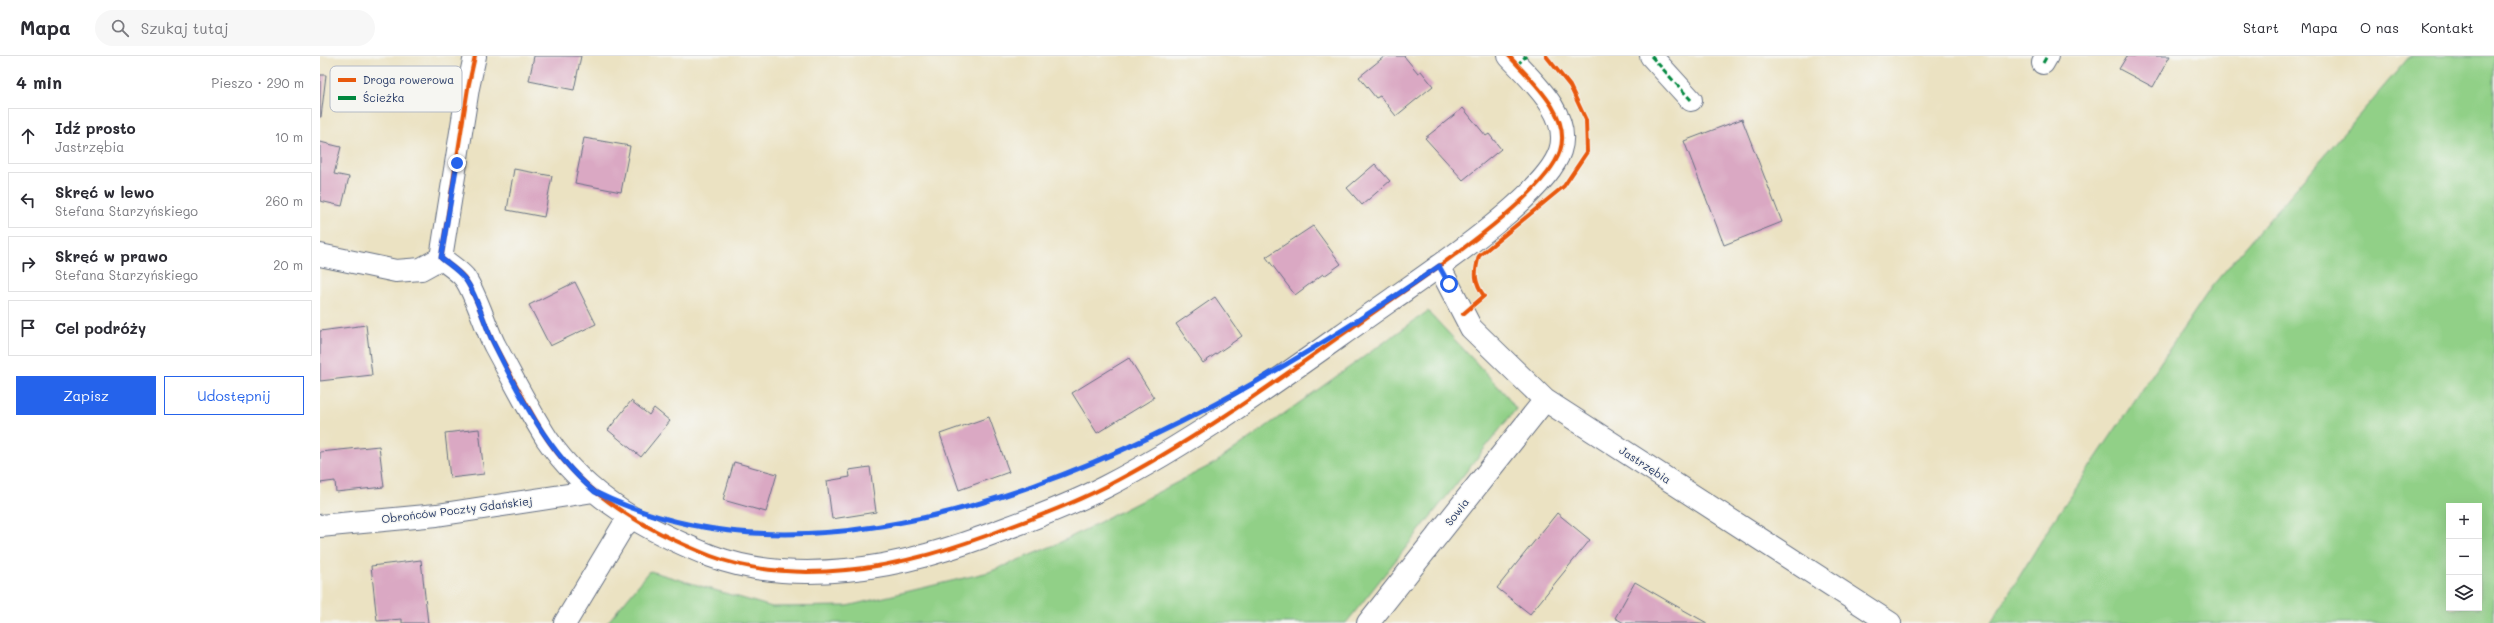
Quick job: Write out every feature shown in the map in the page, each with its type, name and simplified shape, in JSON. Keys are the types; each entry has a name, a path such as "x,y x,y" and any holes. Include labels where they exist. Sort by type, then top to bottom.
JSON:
{"street":[{"path":"441,258 468,88 475,56"},
{"path":"1651,56 1691,100"},
{"path":"441,258 466,279 491,339 548,440 564,460 594,491 632,518 664,536 717,558 793,572 826,572 868,568 923,557 983,538 1045,514 1104,487 1153,460 1215,422 1439,266 1521,201 1548,174 1562,149 1561,123 1542,93 1517,59"},
{"path":"320,255 396,272 421,269 441,258"},
{"name":"Jastrzębia","path":"1439,266 1471,328 1545,400 1890,623"},
{"name":"Sowia","path":"1368,623 1545,400"},
{"name":"Obrońców Poczty Gdańskiej","path":"320,526 437,515 594,491"},
{"path":"565,623 622,528 632,518"}],"green space":[{"path":"2410,56 2494,56 2494,623 1991,623 2052,523 2212,286"},
{"path":"1428,311 1507,396 1516,409 1346,623 607,623 650,571 772,607 847,606 989,572 1057,544 1215,463"}],"building":[{"path":"534,56 581,56 574,90 529,81"},
{"path":"1385,56 1404,56 1418,73 1421,71 1433,86 1396,116 1380,96 1376,98 1359,77"},
{"path":"2127,56 2170,56 2153,87 2119,69"},
{"path":"320,75 326,75 321,117 320,117"},
{"path":"1463,108 1486,136 1489,134 1501,149 1463,180 1425,138"},
{"path":"1742,119 1782,222 1724,245 1684,141"},
{"path":"584,138 630,146 621,192 575,183"},
{"path":"320,142 341,147 334,174 349,177 342,206 320,201"},
{"path":"1375,164 1390,181 1362,205 1347,188"},
{"path":"514,169 552,176 544,217 507,210"},
{"path":"1313,226 1341,264 1324,276 1323,274 1295,295 1266,257"},
{"path":"575,282 596,324 550,346 529,305"},
{"path":"1215,297 1242,336 1203,363 1176,324"},
{"path":"366,325 372,375 320,381 320,331"},
{"path":"1129,358 1154,398 1097,433 1072,393"},
{"path":"631,401 649,415 654,408 670,421 641,457 608,430"},
{"path":"989,417 1009,472 959,490 940,434"},
{"path":"479,429 484,474 450,478 445,433"},
{"path":"379,446 384,487 336,492 335,481 320,483 320,452"},
{"path":"734,462 777,474 766,512 723,500"},
{"path":"870,467 876,512 832,519 827,481 850,477 849,470"},
{"path":"1557,513 1590,540 1530,614 1497,588"},
{"path":"421,560 428,623 402,623 402,619 377,621 371,566"},
{"path":"1635,582 1707,623 1624,623 1615,618"}],"marked path":[{"path":"1517,65 1526,56"},
{"path":"1651,56 1691,100"},
{"path":"2043,63 2047,56"}],"cycle path":[{"path":"475,56 468,88 441,258 462,274 468,283 495,346 547,439 563,460 599,495 620,510 664,535 711,556 744,566 795,572 867,568 928,555 1057,509 1093,493 1142,467 1215,422 1432,271 1485,232 1511,210 1533,189 1550,169 1560,151 1562,138 1560,124 1555,111 1538,87 1509,56"},
{"path":"1463,314 1484,296 1478,286 1476,277 1476,267 1479,256 1564,186 1587,152 1586,120 1570,86 1546,56"}],"route":[{"path":"457,163 441,258 466,279 491,339 518,389 548,440 564,460 594,491 632,518 664,536 717,558 793,572 826,572 868,568 916,559 983,538 1045,514 1104,487 1153,460 1215,422 1439,266 1449,284"}]}
